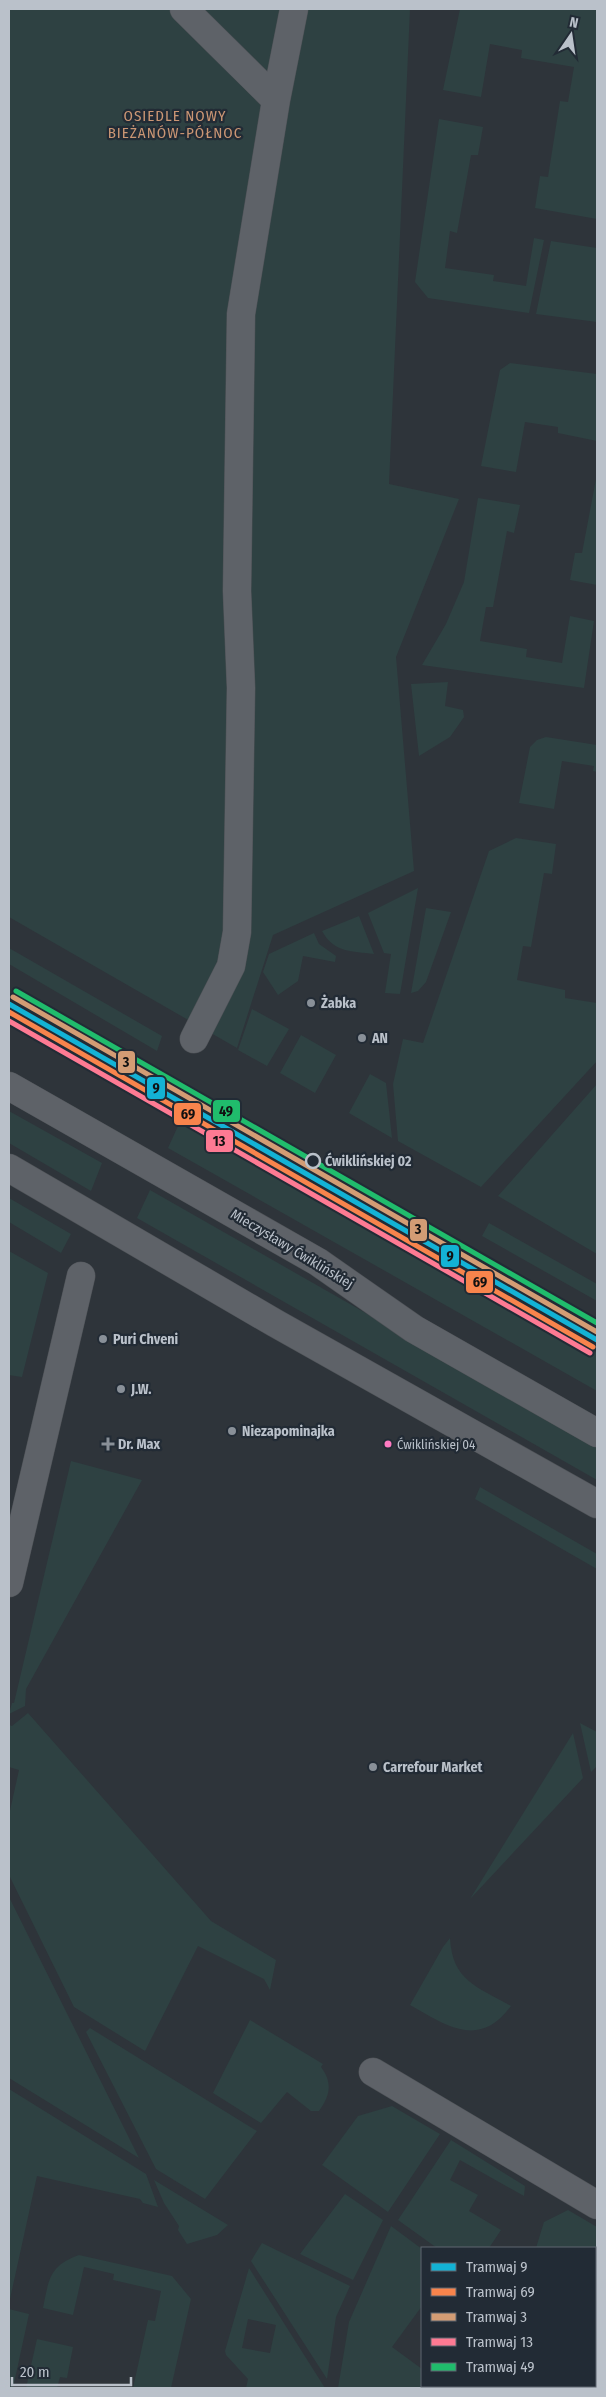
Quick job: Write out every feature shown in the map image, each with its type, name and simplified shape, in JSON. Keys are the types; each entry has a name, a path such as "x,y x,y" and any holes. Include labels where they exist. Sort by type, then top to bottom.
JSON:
{"street":[{"path":"184,9 276,100"},
{"path":"194,1039 231,966 237,932 241,688 237,591 241,314 276,100 294,9"},
{"name":"Mieczysławy Ćwiklińskiej","path":"9,1086 318,1262 414,1329 597,1433"},
{"path":"9,1168 275,1323 597,1504"},
{"path":"9,1583 81,1276"},
{"path":"373,2072 597,2204"}],"shaded area":[{"path":"9,9 410,9 389,484 459,499 396,657 414,871 273,935 237,1048 9,917"},
{"path":"460,9 597,9 597,219 535,208 540,176 548,177 560,101 568,102 574,67 521,58 522,50 490,44 481,97 443,90"},
{"path":"439,119 483,127 478,155 471,155 457,233 450,231 445,268 494,275 493,281 526,286 534,238 544,240 529,313 428,298 415,282"},
{"path":"551,241 597,248 597,322 536,314"},
{"path":"510,363 597,374 597,441 558,433 558,427 525,422 516,472 481,466 500,370"},
{"path":"596,479 597,585 570,580 575,553 582,553"},
{"path":"478,498 520,505 514,533 507,531 493,607 486,607 480,641 527,649 526,657 562,663 570,616 594,621 584,688 422,665 446,624 464,582"},
{"path":"448,682 445,706 463,710 464,717 450,737 419,756 411,684"},
{"path":"546,737 597,745 597,772 593,771 594,766 562,761 554,809 519,803 530,747 537,740"},
{"path":"516,838 556,844 552,874 544,873 531,947 523,946 517,980 565,990 565,998 597,1003 597,1061 481,1187 398,1141 393,1084 403,1039 423,1043 489,851"},
{"path":"418,888 400,994 385,993 391,954 384,953 368,913"},
{"path":"426,908 451,912 426,982 418,991 411,993"},
{"path":"359,916 374,954 344,950 332,943 322,931"},
{"path":"314,933 319,944 336,956 335,962 303,956 298,981 278,995 263,972 269,954"},
{"path":"9,948 162,1036 157,1051 9,964"},
{"path":"252,1009 289,1029 267,1066 238,1050"},
{"path":"301,1035 336,1055 315,1093 280,1073"},
{"path":"370,1074 386,1083 392,1138 349,1113"},
{"path":"597,1084 597,1254 498,1196"},
{"path":"9,1111 102,1163 91,1191 9,1143"},
{"path":"183,1115 597,1353 597,1391 168,1148"},
{"path":"150,1190 597,1445 597,1480 137,1218"},
{"path":"9,1198 71,1234 61,1253 9,1222"},
{"path":"489,1223 597,1284 597,1301 482,1236"},
{"path":"9,1251 48,1273 22,1377 9,1375"},
{"path":"71,1461 142,1480 26,1689 25,1706 9,1714 12,1703 14,1703"},
{"path":"480,1487 597,1554 597,1569 475,1499"},
{"path":"28,1713 211,1921 276,1960 270,1990 264,1979 198,1946 145,2051 74,2007 9,1875 9,1815 19,1770 9,1767 9,1725 12,1726"},
{"path":"580,1723 597,1732 597,1766 591,1772"},
{"path":"573,1733 583,1778 470,1899"},
{"path":"9,1897 139,2158 9,2078"},
{"path":"450,1938 452,1952 461,1973 478,1987 511,2006 499,2019 487,2027 462,2030 436,2020 410,2005"},
{"path":"250,2020 323,2064 321,2067 329,2084 329,2089 326,2100 319,2111 311,2111 287,2092 261,2123 213,2093"},
{"path":"90,2028 257,2131 205,2199 156,2169 86,2032"},
{"path":"9,2089 146,2174 158,2207 143,2203 140,2199 37,2176 10,2299"},
{"path":"392,2106 440,2134 388,2212 322,2165 358,2116"},
{"path":"451,2140 525,2186 524,2196 460,2160 450,2180 478,2195 469,2211 501,2230 490,2247 436,2247 398,2220"},
{"path":"154,2180 228,2225 217,2235 187,2244 178,2230 179,2226 164,2203"},
{"path":"345,2194 383,2220 353,2280 300,2254"},
{"path":"568,2210 597,2227 597,2319 596,2247 536,2247 544,2222"},
{"path":"391,2226 421,2248 421,2307 392,2347 421,2368 421,2387 448,2388 338,2388 349,2322"},
{"path":"262,2243 350,2286 336,2317 327,2379 251,2261"},
{"path":"79,2255 172,2276 191,2299 171,2388 133,2388 148,2320 155,2321 161,2291 113,2280 114,2274 84,2267 73,2315 43,2308 49,2281 56,2269 69,2259"},
{"path":"249,2268 325,2388 246,2388 248,2379 226,2355 225,2351","holes":["248,2319 276,2325 270,2353 242,2348"]},
{"path":"9,2309 29,2314 13,2388 9,2388"},
{"path":"37,2339 73,2347 67,2378 60,2377 57,2388 26,2388"}],"tram line":[{"name":"49","path":"16,991 597,1323"},
{"name":"3","path":"13,997 597,1332"},
{"name":"9","path":"9,1004 597,1340"},
{"name":"69","path":"9,1012 593,1347"},
{"name":"13","path":"9,1021 590,1353"}],"place":[{"name":"Żabka","path":"311,1003"},
{"name":"AN","path":"362,1038"},
{"name":"Ćwiklińskiej 02","path":"313,1161"},
{"name":"Puri Chveni","path":"103,1339"},
{"name":"J.W.","path":"121,1389"},
{"name":"Niezapominajka","path":"232,1431"},
{"name":"Dr. Max","path":"108,1444"},
{"name":"Ćwiklińskiej 04","path":"388,1444"},
{"name":"Carrefour Market","path":"373,1767"}],"district":[{"name":"OSIEDLE NOWY BIEŻANÓW-PÓŁNOC","path":"175,124"}]}
